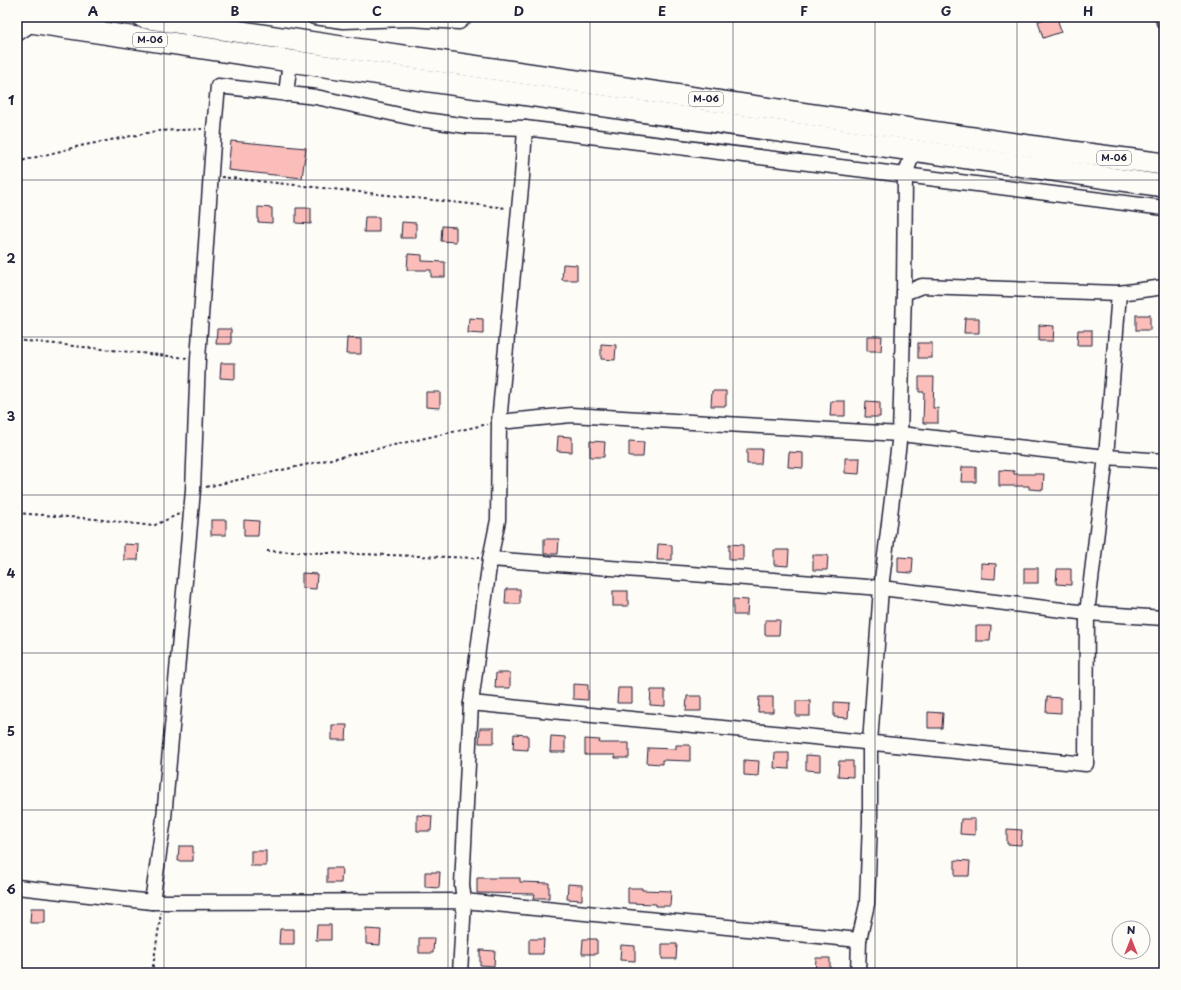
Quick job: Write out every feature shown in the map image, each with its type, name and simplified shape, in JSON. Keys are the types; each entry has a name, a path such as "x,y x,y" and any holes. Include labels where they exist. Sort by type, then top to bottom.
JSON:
{"highway":[{"name":"М-06","path":"143,17 1072,152 1164,164"},
{"name":"М-06","path":"26,21 290,61 1164,186"}],"street":[{"path":"314,17 343,21 404,18 459,22 465,17"},
{"path":"1162,17 1164,22"},
{"path":"17,34 26,21"},
{"path":"286,94 290,61"},
{"path":"157,902 193,490 198,359 210,176 218,86 316,97 418,119 466,126 525,128 905,174 1164,208"},
{"path":"460,973 464,901 462,886 471,703 490,559 498,520 499,422 525,128"},
{"path":"858,973 859,940 867,904 870,821 870,743 881,588 900,434 904,293 905,174 914,150"},
{"path":"904,293 922,286 1119,292 1164,287"},
{"path":"471,703 1086,764 1087,613 1106,457 1119,292"},
{"path":"499,422 571,415 900,434 1106,457 1164,461"},
{"path":"490,559 881,588 1087,613 1164,618"},
{"path":"17,887 157,902 464,901 859,940"}],"path":[{"path":"17,162 80,146 158,131 214,129"},
{"path":"210,176 519,209"},
{"path":"17,340 198,359"},
{"path":"17,513 95,519 153,526 179,515 193,490 499,422"},
{"path":"267,551 490,559"},
{"path":"152,973 157,902"}],"building":[{"path":"1057,17 1061,32 1043,38 1038,21"},
{"path":"231,141 306,148 302,178 228,170"},
{"path":"258,207 272,208 272,223 258,222"},
{"path":"296,208 311,208 311,224 296,223"},
{"path":"365,217 379,217 379,232 364,232"},
{"path":"402,222 416,223 416,238 401,238"},
{"path":"442,226 456,227 456,242 441,241"},
{"path":"408,254 422,255 422,261 445,262 445,277 431,277 431,270 407,270"},
{"path":"563,264 577,265 577,280 562,280"},
{"path":"1136,315 1150,315 1150,330 1136,330"},
{"path":"469,318 483,319 483,334 468,333"},
{"path":"965,318 979,318 979,333 964,333"},
{"path":"1039,325 1054,326 1053,341 1039,341"},
{"path":"217,329 231,329 231,344 216,344"},
{"path":"1078,330 1092,330 1092,345 1077,345"},
{"path":"867,336 882,336 881,351 867,351"},
{"path":"347,338 361,339 361,354 346,354"},
{"path":"918,343 932,343 932,358 918,358"},
{"path":"601,344 616,345 615,360 601,359"},
{"path":"221,363 235,363 235,379 220,378"},
{"path":"919,377 934,377 933,408 938,408 938,423 923,423 924,392 919,392"},
{"path":"712,391 726,391 726,406 711,406"},
{"path":"426,392 440,392 440,408 426,407"},
{"path":"831,401 845,401 845,416 830,416"},
{"path":"866,401 880,402 880,417 865,417"},
{"path":"558,436 572,437 572,452 557,451"},
{"path":"590,441 605,442 604,457 590,457"},
{"path":"629,441 644,442 643,457 629,457"},
{"path":"747,449 762,449 761,464 747,464"},
{"path":"789,452 803,453 803,468 788,467"},
{"path":"845,458 860,458 859,474 845,473"},
{"path":"962,467 976,467 976,482 961,482"},
{"path":"999,470 1014,471 1014,474 1044,474 1043,490 1029,489 1029,486 999,486"},
{"path":"211,520 226,520 226,535 211,535"},
{"path":"244,520 259,521 258,536 244,536"},
{"path":"544,539 559,539 558,554 544,554"},
{"path":"124,544 139,545 138,560 124,560"},
{"path":"658,544 672,545 672,560 657,560"},
{"path":"729,544 743,545 743,560 729,560"},
{"path":"774,550 789,550 788,566 774,565"},
{"path":"813,555 828,555 827,570 813,570"},
{"path":"898,557 913,558 912,573 898,572"},
{"path":"981,563 996,564 995,579 981,578"},
{"path":"1024,568 1038,568 1038,583 1024,583"},
{"path":"1057,569 1071,569 1071,585 1056,584"},
{"path":"302,573 317,574 316,589 302,588"},
{"path":"506,589 520,589 520,604 505,604"},
{"path":"613,591 628,591 628,606 613,606"},
{"path":"733,599 748,600 747,615 733,615"},
{"path":"765,620 780,620 779,635 765,635"},
{"path":"976,626 991,626 990,641 976,641"},
{"path":"496,673 510,673 510,688 495,688"},
{"path":"573,684 588,685 588,700 573,699"},
{"path":"618,688 632,688 632,703 617,703"},
{"path":"651,690 665,690 665,706 650,705"},
{"path":"687,696 701,696 701,711 686,711"},
{"path":"759,697 773,697 773,712 758,712"},
{"path":"1047,697 1061,698 1061,713 1046,712"},
{"path":"796,701 810,701 810,716 796,716"},
{"path":"834,702 849,703 848,718 834,717"},
{"path":"928,712 943,713 942,728 928,728"},
{"path":"332,725 347,725 346,740 332,740"},
{"path":"480,728 494,728 494,743 479,743"},
{"path":"514,734 528,735 528,750 513,749"},
{"path":"551,736 565,737 565,752 550,752"},
{"path":"585,739 600,740 599,743 629,743 629,758 615,758 615,755 585,755"},
{"path":"676,745 690,745 690,761 662,760 662,764 647,763 648,748 676,749"},
{"path":"775,753 789,753 789,769 774,768"},
{"path":"806,755 820,756 820,771 806,770"},
{"path":"744,760 759,761 758,776 744,775"},
{"path":"839,761 853,761 853,777 838,776"},
{"path":"417,815 432,816 431,831 417,831"},
{"path":"961,819 975,819 975,835 960,834"},
{"path":"1007,829 1022,830 1021,845 1007,844"},
{"path":"179,846 193,846 193,861 178,861"},
{"path":"251,851 266,851 266,866 251,866"},
{"path":"955,860 970,861 969,876 955,876"},
{"path":"327,868 342,868 341,883 327,883"},
{"path":"425,872 440,872 439,888 425,887"},
{"path":"477,878 520,878 520,882 549,883 549,898 534,898 535,894 477,893"},
{"path":"568,884 582,885 582,900 567,899"},
{"path":"628,888 671,891 670,906 628,903"},
{"path":"31,908 45,908 45,923 30,923"},
{"path":"317,925 331,925 331,940 316,940"},
{"path":"280,929 294,929 294,944 279,944"},
{"path":"366,929 381,930 380,945 366,944"},
{"path":"419,938 434,938 433,953 419,953"},
{"path":"529,939 544,939 543,954 529,954"},
{"path":"583,939 597,939 597,954 582,954"},
{"path":"662,944 677,944 676,959 662,959"},
{"path":"621,945 635,946 635,961 620,960"},
{"path":"480,950 495,951 494,966 480,965"},
{"path":"816,958 830,958 830,973 815,973"}]}
